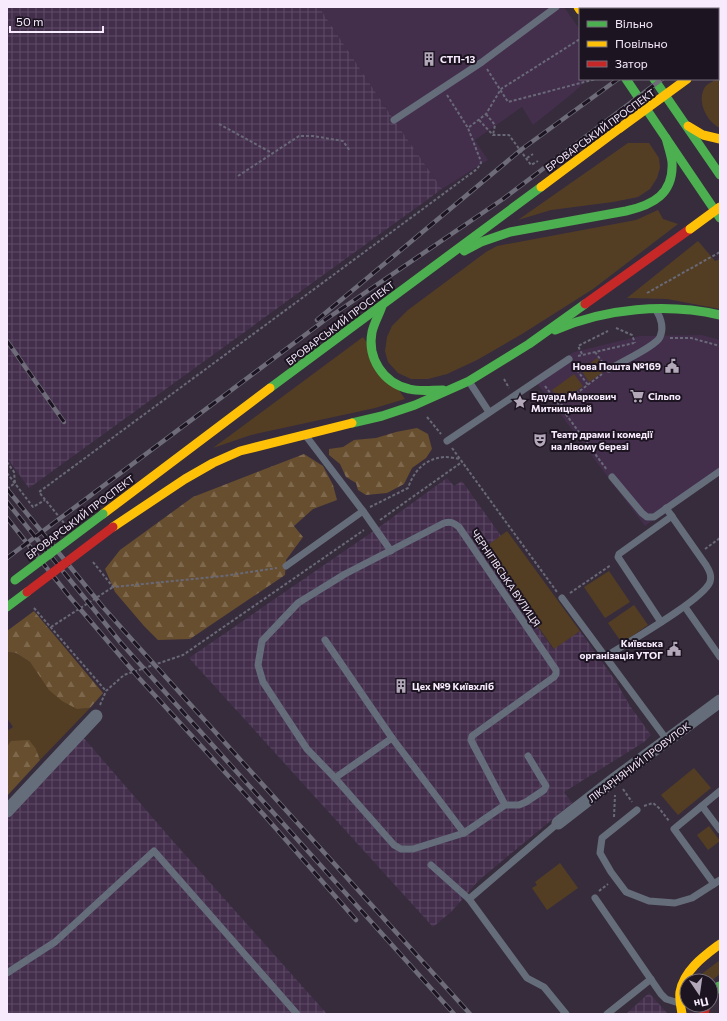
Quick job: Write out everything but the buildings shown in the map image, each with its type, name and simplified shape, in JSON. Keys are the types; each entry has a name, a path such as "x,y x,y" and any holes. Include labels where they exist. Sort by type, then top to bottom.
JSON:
{"main road":[{"path":"627,80 720,218"},
{"path":"655,80 720,175"},
{"name":"БРОВАРСЬКИЙ ПРОСПЕКТ","path":"7,586 195,444 686,80"},
{"path":"687,125 702,134 715,139 720,139"},
{"path":"431,269 481,242 510,232 626,211 643,207 654,202 667,188 672,176 671,155 666,138"},
{"path":"7,607 113,527 185,479 213,463 240,451 382,416 415,405 469,381 529,344 720,207"},
{"path":"382,306 372,331 372,353 376,364 383,375 392,383 408,389 451,390"},
{"path":"529,344 560,328 586,318 640,309 678,308 700,310 720,315"},
{"path":"688,973 699,960 720,944"}],"street":[{"name":"ЛІКАРНЯНИЙ ПРОВУЛОК","path":"558,823 720,701"},
{"path":"7,811 96,716"}],"lane":[{"path":"394,120 482,62 556,7"},
{"path":"609,369 652,345 660,338 662,327 660,317 655,308"},
{"path":"447,441 569,359"},
{"path":"469,381 489,412"},
{"path":"304,434 364,511 372,525 391,551 345,574 298,603 262,642 258,665 263,682 307,749 335,778 394,845 401,849 413,849 464,832 505,805 523,804 546,788 545,783 528,756"},
{"path":"612,477 642,513 647,517 654,517 720,471"},
{"path":"605,657 685,607 708,586 711,580 710,573 698,553 666,508"},
{"path":"286,566 364,511"},
{"path":"661,622 618,557 619,554 672,516"},
{"name":"ЧЕРНІГІВСЬКА ВУЛИЦЯ","path":"391,551 444,523 450,522 456,524 556,670 554,677 472,736 471,740 505,805"},
{"path":"562,598 667,740"},
{"path":"685,607 720,657"},
{"path":"325,640 392,738 464,832"},
{"path":"335,778 392,738"},
{"path":"637,810 602,838 600,853 615,878 626,892 649,901 675,903 692,898 717,882 674,829 720,791"},
{"path":"702,806 720,830"},
{"path":"469,899 558,823"},
{"path":"7,973 55,942 154,851 298,1014"},
{"path":"431,865 469,899 526,978 544,987 566,1014"},
{"path":"597,899 661,994 666,999 679,1003"},
{"path":"607,1014 651,979"}],"path":[{"path":"468,128 486,114 500,89 579,40"},
{"path":"482,62 508,102 592,80"},
{"path":"64,524 39,492 477,170 481,163 480,158 468,128 443,89"},
{"path":"486,114 495,125 493,135"},
{"path":"479,120 493,135 509,135 531,165 538,161"},
{"path":"219,124 272,153"},
{"path":"238,176 299,136 306,135 343,141 350,151"},
{"path":"527,158 533,154"},
{"path":"644,295 720,252"},
{"path":"615,328 632,335 635,343"},
{"path":"582,354 578,346 595,337"},
{"path":"588,385 569,359 595,351 660,338 691,338 720,346"},
{"path":"560,406 609,369 595,351"},
{"path":"540,378 612,477"},
{"path":"426,415 437,429"},
{"path":"455,452 562,598 619,560"},
{"path":"364,511 408,488 412,476 418,468 431,461 444,457 460,459"},
{"path":"7,462 14,472 15,483"},
{"path":"96,716 106,691 124,675 183,655 462,462"},
{"path":"7,473 33,507 45,500"},
{"path":"7,489 15,483"},
{"path":"698,553 720,538"},
{"path":"93,562 113,587"},
{"path":"51,627 113,587 224,576 286,566"},
{"path":"32,605 106,691"},
{"path":"616,778 637,810 647,804 653,803 659,808 674,829"},
{"path":"613,829 616,778"},
{"path":"597,899 601,899 597,892 615,878"}],"shaded area":[{"path":"7,7 319,7 442,189 29,488 7,458"},
{"path":"319,7 564,7 579,29 579,80 587,80 533,125 522,107 475,140 488,160 442,189"},
{"path":"620,7 697,7 696,8"},
{"path":"720,76 720,128 707,116 702,105 705,87 715,80 719,80"},
{"path":"628,143 649,143 659,158 660,168 657,178 650,189 638,197 613,202 551,210 518,220"},
{"path":"658,210 663,219 678,224 593,289 522,334 477,360 447,374 428,379 411,379 398,373 388,362 385,351 387,337 392,326 408,310 486,252 497,246 636,220"},
{"path":"698,241 715,261 720,259 720,309 667,299 627,298"},
{"path":"702,335 720,340 720,472 645,526 533,378 574,352 640,336"},
{"path":"363,337 405,399 375,408 251,435 213,448"},
{"path":"597,358 606,370 589,382 581,370"},
{"path":"574,374 583,386 561,402 552,390"},
{"path":"447,478 454,486 462,481 501,536 483,549 553,649 580,631 615,680 630,706 651,735 644,742 564,792 572,803 479,880 452,911 433,927 189,658 378,528"},
{"path":"507,531 580,631 554,649 483,549"},
{"path":"609,571 630,602 605,618 584,587"},
{"path":"634,605 648,625 622,643 608,623"},
{"path":"7,652 16,653 30,662 39,674 77,709 90,708 40,760 36,749 11,741 7,746 7,731 13,727 7,718"},
{"path":"82,736 172,840 327,1014 7,1014 7,818"},
{"path":"694,768 711,788 678,815 661,795"},
{"path":"709,826 720,841 708,850 697,835"},
{"path":"560,863 578,888 547,910 532,888 537,885 535,882"},
{"path":"720,960 719,975 719,973 703,973"},
{"path":"649,993 668,1014 626,1014"}],"green space":[{"path":"417,428 428,434 432,449 426,458 412,468 404,484 387,493 366,495 358,490 356,483 346,477 340,464 329,455 329,449 343,447 354,440 376,438"},
{"path":"304,454 323,466 333,485 337,500 313,509 294,526 303,537 286,560 285,575 190,639 158,640 115,592 105,569 120,550 193,497"},
{"path":"34,611 103,693 90,708 77,709 62,701 49,690 30,662 16,653 7,652 7,631"},
{"path":"29,740 36,749 40,760 7,796 7,746 11,741"}],"railway":[{"path":"317,320 522,149 617,80"},
{"path":"7,558 325,320 503,199 661,80"},
{"path":"7,341 64,422"},
{"path":"7,489 102,606 470,1014"},
{"path":"7,502 121,643 454,1014"},
{"path":"7,518 69,596 139,678 264,815 356,920"}],"traffic: fast":[{"path":"627,80 720,218"},
{"path":"655,80 720,175"},
{"path":"464,251 481,242 510,232 626,211 653,201 665,190 672,173 672,159 666,138"},
{"path":"270,388 541,187"},
{"path":"352,423 382,416 415,405 469,381 529,344 585,304"},
{"path":"382,306 372,332 371,342 372,351 379,368 385,375 400,386 409,389 426,391 443,390"},
{"path":"555,330 615,312 636,310 679,309 720,315"},
{"path":"15,580 103,514"},
{"path":"7,607 27,592"}],"traffic: slow":[{"path":"620,128 686,80"},
{"path":"688,126 703,135 720,139"},
{"path":"541,187 620,128"},
{"path":"690,229 720,207"},
{"path":"103,514 270,388"},
{"path":"113,527 185,479 213,463 240,451 352,423"},
{"path":"682,1014 680,1000 682,984 690,970 720,944"}],"traffic: jam":[{"path":"585,304 690,229"},
{"path":"27,592 113,527"}],"place":[{"name":"СТП-13","path":"429,59"},
{"name":"Нова Пошта №169","path":"672,366"},
{"name":"Сільпо","path":"637,396"},
{"name":"Едуард Маркович Митницький","path":"520,402"},
{"name":"Театр драми і комедії на лівому березі","path":"540,440"},
{"name":"Київська організація УТОГ","path":"674,649"},
{"name":"Цех №9 Київхліб","path":"401,686"}]}
